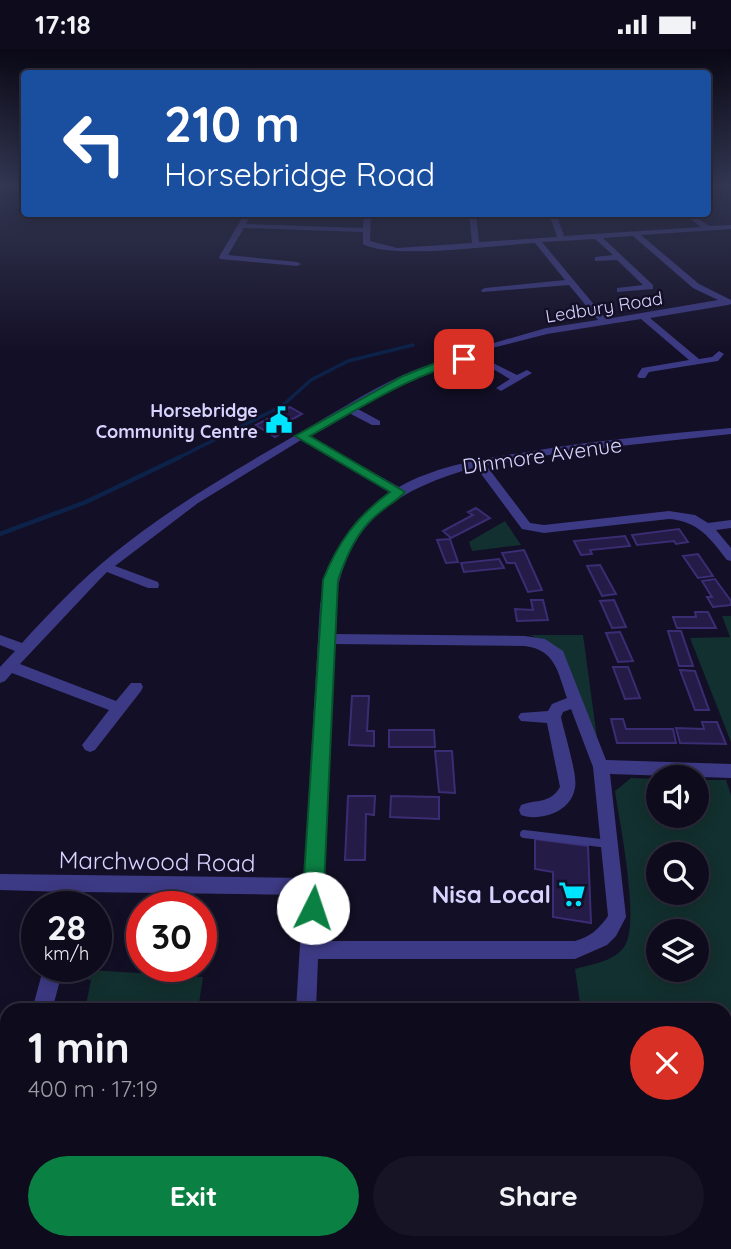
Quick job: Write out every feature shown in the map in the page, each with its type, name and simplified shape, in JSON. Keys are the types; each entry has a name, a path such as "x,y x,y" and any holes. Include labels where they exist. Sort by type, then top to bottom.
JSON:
{"street":[{"path":"232,241 223,257 297,264"},
{"path":"366,241 373,246 412,250 537,241 604,322"},
{"path":"475,241 476,246"},
{"path":"602,241 650,287 620,289"},
{"path":"643,241 696,286 728,302"},
{"path":"598,259 619,257"},
{"path":"484,290 570,282"},
{"name":"Ledbury Road","path":"483,349 527,336 728,302"},
{"path":"643,316 696,362"},
{"path":"632,367 644,373 717,357 728,362"},
{"path":"119,708 5,672 106,567 201,494 301,436 407,379 456,360 477,360 522,376 501,388"},
{"path":"350,409 376,423"},
{"name":"Dinmore Avenue","path":"306,1003 330,580 341,553 363,520 399,492 430,476 478,462 731,431"},
{"path":"301,436 399,492"},
{"path":"478,462 523,522 532,528 544,529 669,515 694,518 706,527 731,557"},
{"path":"706,527 731,524"},
{"path":"106,567 153,585"},
{"path":"310,950 575,950 590,947 606,936 617,917 601,767 558,655 540,643 525,641 325,639"},
{"path":"0,640 25,649"},
{"path":"90,745 136,687"},
{"path":"527,810 557,805 564,797 568,787 553,717 557,708 576,701"},
{"path":"526,717 553,717"},
{"path":"601,767 731,772"},
{"name":"Marchwood Road","path":"0,882 314,887"},
{"path":"75,891 77,885"},
{"path":"44,1003 50,982"}],"lane":[{"path":"524,834 609,844"}],"green space":[{"path":"505,521 521,545 472,551 469,542"},
{"path":"722,616 731,616 731,742 690,638 730,637"},
{"path":"530,635 583,635 601,767 553,645"},
{"path":"631,778 646,779 646,828 709,828 709,780 726,780 731,795 731,1003 580,1003 575,969 602,962 624,947 629,935 630,896 615,791"},
{"path":"112,971 126,972 126,982 202,982 199,1003 86,1003 91,982 112,982"}],"building":[{"name":"Horsebridge Community Centre","path":"290,407 302,414 278,427 285,431 275,437 256,425"},
{"path":"476,508 490,518 451,538 443,531 473,515 468,512"},
{"path":"679,529 688,542 637,545 632,535"},
{"path":"625,536 630,546 590,550 592,554 581,555 574,541"},
{"path":"450,539 458,562 446,563 437,540"},
{"path":"524,550 542,590 528,592 515,563 507,563 502,553"},
{"path":"698,554 713,576 698,578 683,556"},
{"path":"499,559 504,568 464,572 461,563"},
{"path":"600,565 616,594 602,596 587,566"},
{"path":"715,579 731,605 713,607 707,597 712,597 702,581"},
{"path":"531,600 543,600 548,620 517,621 515,609 533,610"},
{"path":"614,600 626,627 612,628 600,601"},
{"path":"695,612 708,612 716,628 677,628 673,617 696,617"},
{"path":"668,631 681,631 693,666 679,666"},
{"path":"620,632 633,661 618,662 606,633"},
{"path":"613,667 628,667 640,698 625,699"},
{"path":"680,670 695,671 709,710 695,710"},
{"path":"352,696 369,696 367,731 374,731 374,746 349,745"},
{"path":"611,719 623,719 626,729 673,729 676,743 617,743"},
{"path":"702,722 717,722 726,744 680,743 676,728 704,729"},
{"path":"389,730 434,730 435,747 389,747"},
{"path":"435,751 452,751 455,793 439,792"},
{"path":"348,796 375,796 374,815 366,814 365,860 345,860"},
{"path":"391,796 439,797 439,819 390,817"},
{"name":"Nisa Local","path":"535,839 588,846 591,923 553,917 553,872 535,869"}],"waterway":[{"path":"180,457 282,406 311,380 348,361 413,345"},
{"path":"0,534 86,502 180,457"},
{"path":"176,459 180,457"}],"place":[{"name":"Horsebridge Community Centre","path":"279,420"},
{"name":"Nisa Local","path":"572,894"}],"route":[{"path":"313,908 330,580 354,531 384,501 399,492 301,436 407,379 447,362 464,359"}]}
